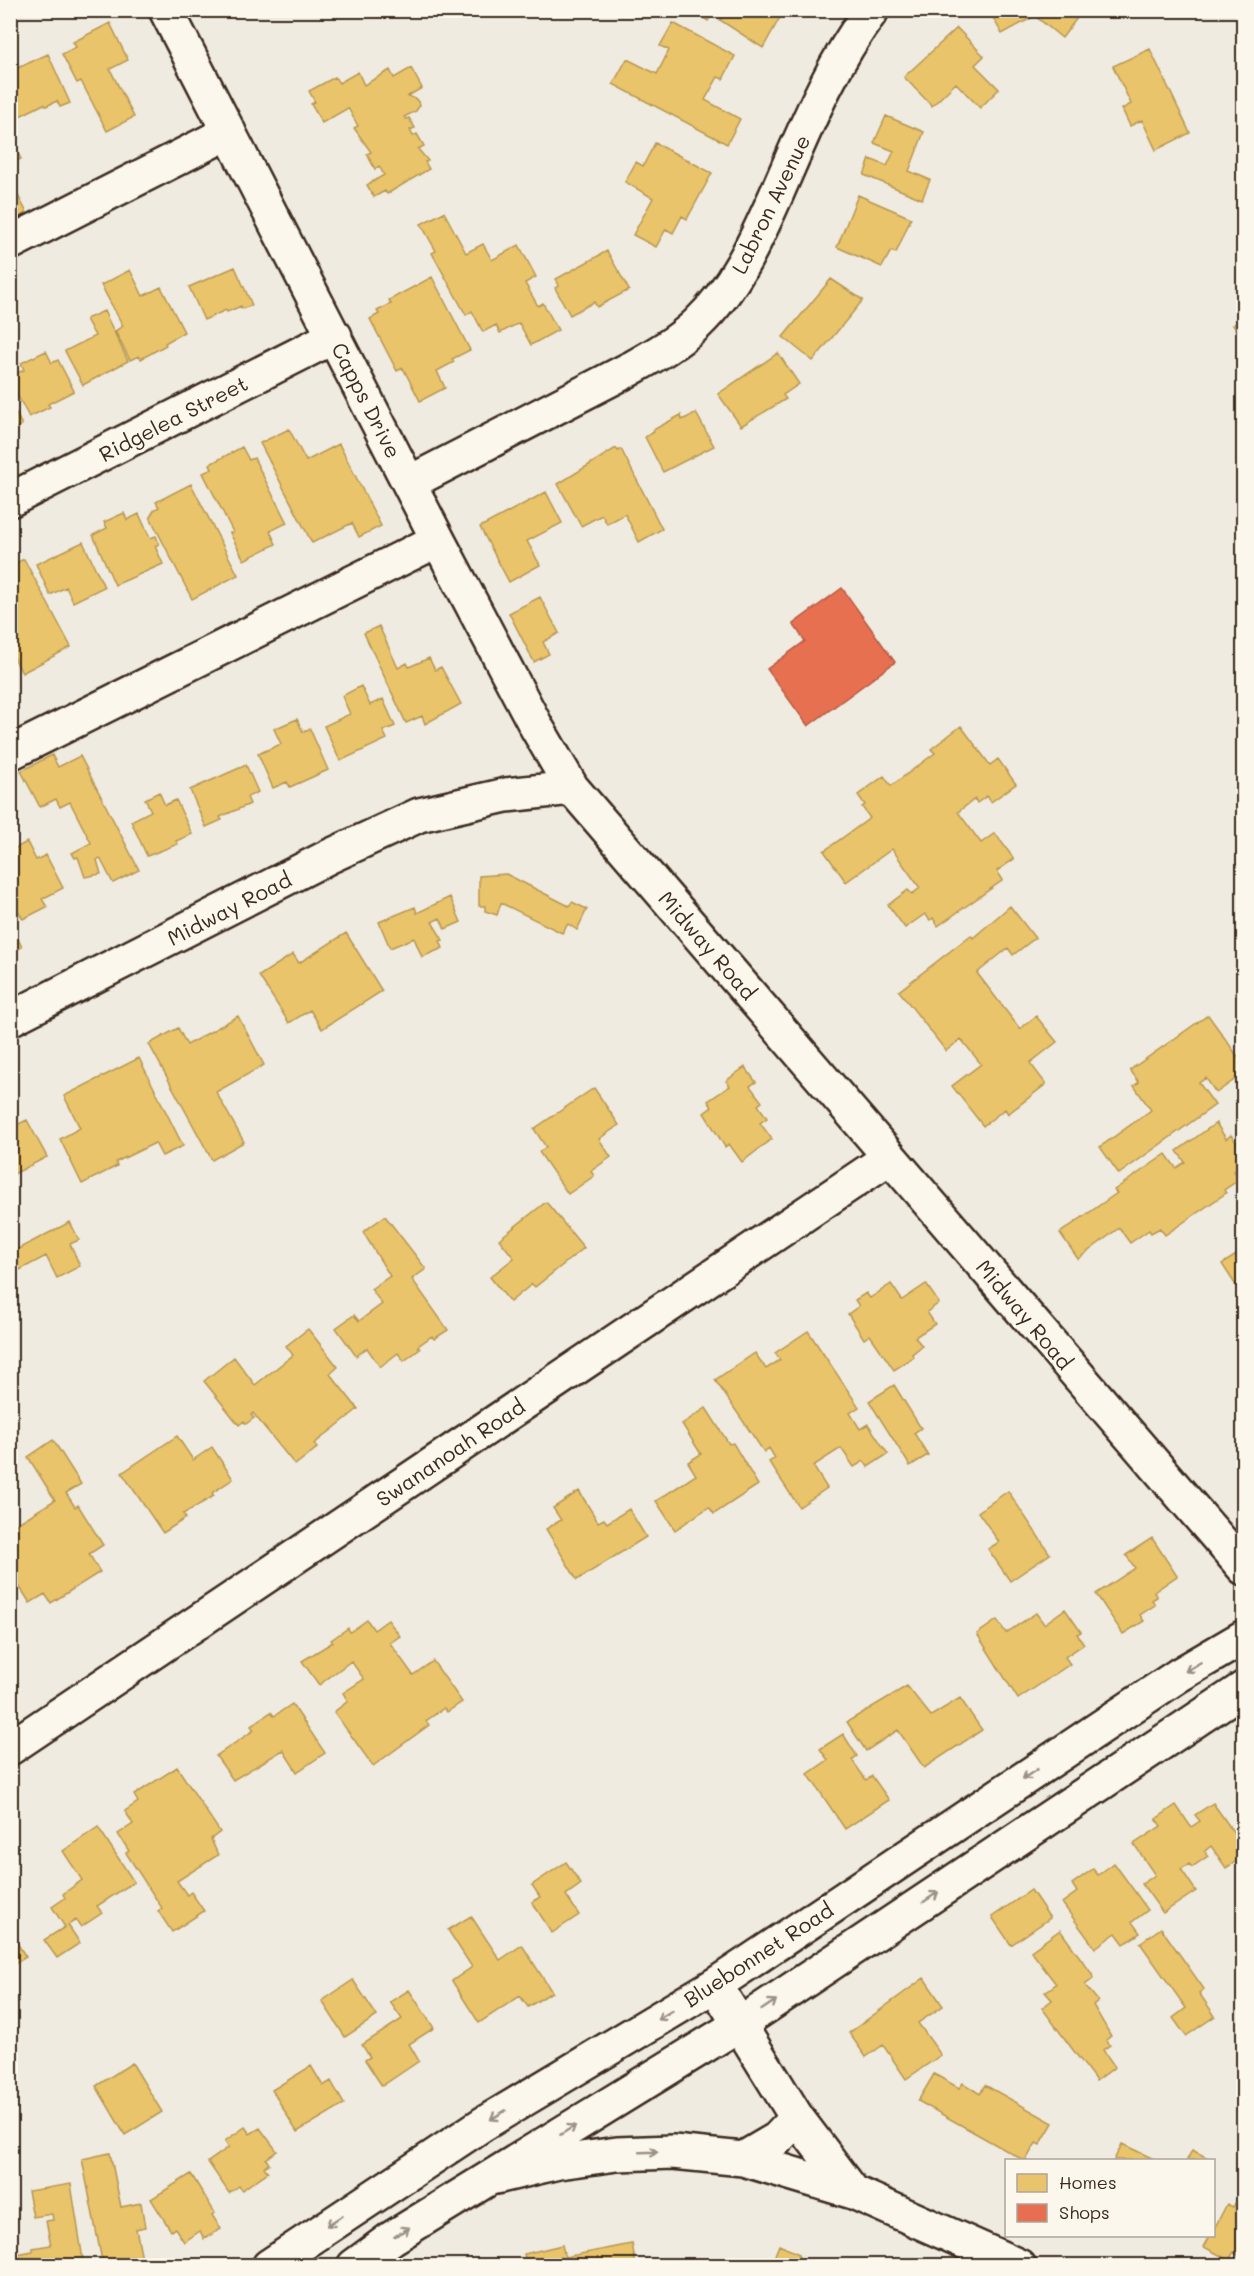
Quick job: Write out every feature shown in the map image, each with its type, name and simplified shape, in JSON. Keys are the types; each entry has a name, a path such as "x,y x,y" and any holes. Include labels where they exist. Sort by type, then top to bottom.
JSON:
{"street":[{"name":"Capps Drive","path":"166,10 438,540 537,728 572,788"},
{"name":"Labron Avenue","path":"409,483 632,368 666,349 697,324 728,288 750,253 828,77 850,39 872,10"},
{"path":"10,243 229,132"},
{"name":"Ridgelea Street","path":"10,500 335,336"},
{"path":"10,753 438,540"},
{"name":"Midway Road","path":"10,1019 328,857 419,814 506,795 572,788 1244,1568"},
{"name":"Swananoah Road","path":"10,1748 890,1157"},
{"name":"Bluebonnet Road","path":"269,2265 483,2124 715,1985 1179,1675 1244,1637"},
{"path":"354,2265 392,2238 740,2024 1244,1688"},
{"path":"715,1985 797,2118 853,2192"},
{"path":"743,2159 777,2139 797,2118"},
{"path":"488,2179 559,2162 616,2154 673,2151 743,2159 853,2192 1019,2265"}],"building: Homes":[{"path":"691,10 714,10 708,21"},
{"path":"726,10 784,10 763,48 720,20"},
{"path":"989,10 1083,10 1062,38 1035,16 1002,34"},
{"path":"110,23 128,60 110,69 134,117 107,131 81,81 77,83 62,54 76,47 73,42"},
{"path":"673,23 735,56 723,79 718,77 705,100 740,119 727,144 613,84 627,59 657,74 669,50 660,46"},
{"path":"957,28 984,56 975,65 999,89 980,108 956,83 932,106 904,77"},
{"path":"1150,49 1190,133 1156,150 1142,120 1130,126 1122,109 1131,104 1113,66"},
{"path":"48,54 70,103 60,107 57,101 46,106 44,104 16,118 10,107 10,81 14,79 11,71"},
{"path":"411,68 422,88 408,96 416,99 420,105 416,111 404,117 409,118 415,128 410,130 413,136 417,134 424,146 418,149 428,161 425,162 429,169 387,194 385,191 374,197 367,185 384,175 379,166 375,169 367,154 371,152 354,128 358,126 348,108 322,123 311,104 315,102 309,91 335,77 339,83 358,72 364,85 390,70 394,78"},
{"path":"886,116 924,132 909,171 930,180 922,199 864,175 870,159 887,166 894,151 874,143"},
{"path":"10,138 21,159 10,164"},
{"path":"655,143 712,173 687,219 682,216 673,233 666,229 656,247 633,235 653,198 625,182 636,162 643,166"},
{"path":"10,180 27,213 10,221"},
{"path":"858,195 911,218 896,253 891,251 882,267 837,247"},
{"path":"444,212 466,253 483,244 492,260 519,245 536,277 525,283 538,306 543,303 558,330 531,345 519,323 500,333 496,325 483,332 472,311 466,315 432,253 436,251 421,224"},
{"path":"607,251 629,290 597,307 594,302 570,315 555,288 559,286 556,279"},
{"path":"235,267 252,305 242,309 241,306 227,312 226,310 204,320 189,287"},
{"path":"130,270 143,296 161,287 184,332 141,359 139,356 130,360 115,331 123,326 101,285"},
{"path":"432,277 470,350 452,359 454,362 437,371 445,388 420,401 403,368 397,371 370,319 379,314 377,311 391,304 389,300"},
{"path":"831,279 863,300 813,361 783,337"},
{"path":"104,311 128,361 83,385 65,351 95,336 86,319"},
{"path":"1244,318 1244,342 1233,325"},
{"path":"46,351 52,363 58,360 74,391 48,404 50,407 29,417 10,381 10,376 24,370 21,363"},
{"path":"778,353 799,384 783,395 786,399 741,426 718,394"},
{"path":"10,402 22,425 10,431"},
{"path":"696,413 714,446 663,472 645,437 654,432 653,430 681,415 682,420"},
{"path":"289,429 306,461 339,444 381,526 359,537 352,523 312,543 260,443"},
{"path":"242,447 249,460 254,458 287,523 270,531 276,544 244,560 230,533 233,532 203,473 212,469 210,464"},
{"path":"616,448 618,451 621,449 662,529 639,542 625,514 607,524 602,515 581,526 558,484"},
{"path":"191,484 238,575 192,599 150,517 159,507 156,502"},
{"path":"546,492 562,523 527,541 540,565 509,582 480,527"},
{"path":"124,513 127,520 139,514 150,538 156,536 159,544 155,546 163,564 115,585 93,535 107,528 104,522"},
{"path":"83,542 104,587 73,602 66,587 50,595 36,564"},
{"path":"24,559 71,647 22,673 10,651 10,610 12,609 10,566"},
{"path":"540,597 559,633 543,642 549,654 534,662 509,613"},
{"path":"379,626 398,668 407,663 409,667 429,658 435,670 441,667 461,704 425,724 422,716 406,723 364,633"},
{"path":"361,686 370,705 383,699 395,726 383,731 387,739 340,761 324,726 350,714 342,696"},
{"path":"297,719 303,732 310,729 328,770 290,787 287,782 273,788 258,754 281,744 274,729"},
{"path":"961,726 990,765 998,759 1016,784 991,802 987,796 977,803 975,799 958,812 981,843 995,833 1014,859 997,871 1003,880 938,926 933,918 930,920 925,914 905,928 888,905 908,890 912,894 920,888 892,849 846,882 824,851 870,818 862,807 865,805 858,795 884,776 891,786 935,753 931,749"},
{"path":"52,755 58,767 80,756 139,870 113,883 100,858 97,860 101,874 85,877 78,857 75,858 72,853 91,843 70,802 60,807 56,799 40,807 21,771"},
{"path":"246,765 258,792 247,797 250,804 220,817 222,820 206,827 190,790"},
{"path":"159,792 165,805 176,800 192,834 176,841 178,844 147,856 131,821 151,811 145,799"},
{"path":"27,842 36,860 46,855 63,888 42,899 47,907 23,919 10,896 10,851"},
{"path":"506,874 569,906 572,902 587,909 577,930 568,924 562,933 501,903 497,915 485,911 485,906 479,906 479,876"},
{"path":"450,897 461,922 445,929 440,918 432,922 443,940 440,941 443,948 422,957 414,938 390,948 379,922 415,907 417,913"},
{"path":"1010,906 1035,938 1013,955 1008,948 977,973 1020,1029 1036,1016 1057,1042 1030,1063 1046,1084 1008,1114 1005,1109 983,1126 952,1086 981,1064 961,1039 946,1051 899,991 971,935 973,938"},
{"path":"12,927 22,947 10,954 10,928"},
{"path":"346,933 382,991 322,1029 310,1010 289,1023 259,976 293,954 299,963"},
{"path":"1208,1015 1244,1065 1244,1073 1216,1093 1206,1078 1199,1083 1215,1105 1119,1174 1100,1147 1151,1110 1134,1086 1139,1082 1130,1070"},
{"path":"238,1016 264,1065 216,1092 244,1142 212,1160 149,1044 178,1028 187,1045"},
{"path":"139,1058 183,1146 162,1156 155,1143 116,1162 117,1166 82,1184 60,1139 80,1128 64,1096"},
{"path":"745,1067 756,1082 750,1086 762,1102 758,1105 767,1118 760,1123 772,1139 742,1162 729,1144 725,1147 704,1113 712,1107 708,1101 730,1086 726,1081"},
{"path":"594,1088 619,1125 599,1139 611,1157 591,1171 594,1176 568,1194 539,1152 546,1147 534,1129"},
{"path":"27,1120 47,1157 10,1176 10,1128"},
{"path":"1216,1123 1226,1139 1231,1135 1244,1153 1235,1160 1240,1167 1234,1171 1240,1179 1224,1190 1226,1193 1165,1235 1160,1228 1151,1233 1149,1230 1130,1243 1119,1228 1078,1259 1060,1233 1117,1193 1114,1190 1166,1154 1176,1168 1185,1162 1177,1151"},
{"path":"546,1202 584,1248 535,1287 532,1284 510,1302 490,1277 514,1258 499,1239"},
{"path":"385,1216 426,1269 412,1279 448,1330 434,1339 432,1336 418,1346 420,1349 404,1361 398,1353 380,1367 367,1348 356,1356 336,1328 354,1315 359,1321 382,1304 371,1289 390,1276 363,1232"},
{"path":"70,1222 79,1240 70,1244 80,1266 57,1278 46,1256 14,1273 10,1267 10,1253"},
{"path":"1244,1250 1244,1298 1222,1264"},
{"path":"891,1284 902,1300 926,1284 939,1303 927,1312 935,1324 915,1337 922,1346 912,1354 914,1357 894,1370 870,1335 864,1339 848,1314 859,1306 855,1300 866,1293 870,1298"},
{"path":"308,1329 338,1367 330,1374 358,1409 314,1444 317,1448 295,1465 253,1413 251,1415 254,1418 246,1424 244,1421 239,1425 204,1381 234,1357 255,1385 293,1355 286,1346"},
{"path":"808,1331 859,1407 850,1413 860,1429 868,1424 888,1454 868,1467 864,1461 854,1467 841,1448 813,1466 827,1488 799,1507 769,1462 775,1458 769,1448 764,1452 715,1380 755,1353 766,1369 780,1360 775,1353"},
{"path":"894,1385 921,1428 914,1433 928,1455 910,1466 869,1401"},
{"path":"706,1408 729,1444 733,1443 758,1485 714,1514 709,1507 675,1530 656,1501 696,1475 688,1462 701,1454 682,1424"},
{"path":"177,1436 193,1460 212,1447 233,1479 212,1493 214,1496 183,1514 186,1518 163,1533 122,1473"},
{"path":"53,1440 81,1484 66,1493 75,1507 78,1505 103,1545 89,1554 100,1572 51,1603 45,1594 30,1603 10,1572 10,1528 55,1500 28,1457"},
{"path":"579,1491 598,1522 604,1519 607,1523 629,1509 646,1537 577,1580 546,1529 561,1520 553,1508"},
{"path":"1008,1491 1050,1554 1010,1581 988,1549 999,1542 978,1512"},
{"path":"1152,1538 1177,1576 1154,1592 1157,1597 1152,1600 1155,1605 1140,1615 1144,1621 1123,1634 1096,1594 1135,1568 1126,1555"},
{"path":"1065,1609 1081,1632 1077,1634 1084,1644 1065,1657 1070,1664 1018,1699 977,1634 997,1620 1006,1633 1036,1613 1044,1624"},
{"path":"367,1620 374,1630 388,1620 400,1636 390,1643 413,1675 433,1661 462,1702 447,1712 444,1708 426,1721 429,1725 373,1766 334,1712 348,1701 343,1693 364,1679 351,1661 319,1685 302,1661 333,1642 331,1640 348,1628 350,1632"},
{"path":"907,1686 931,1716 960,1698 982,1730 924,1768 898,1730 866,1751 847,1722"},
{"path":"292,1704 325,1753 297,1772 283,1750 233,1780 216,1756 254,1730 251,1726 271,1712 274,1716"},
{"path":"843,1734 857,1756 852,1760 866,1780 872,1776 889,1800 845,1829 808,1774 828,1760 820,1749"},
{"path":"177,1767 220,1832 211,1839 218,1855 177,1881 187,1895 191,1892 204,1911 172,1932 158,1911 162,1908 126,1853 129,1851 118,1834 133,1824 125,1811 138,1802 134,1795"},
{"path":"1213,1803 1244,1847 1244,1856 1226,1868 1211,1846 1205,1851 1208,1856 1192,1867 1189,1864 1181,1869 1196,1891 1163,1913 1142,1884 1155,1875 1134,1844 1161,1826 1156,1819 1176,1805 1191,1827 1200,1821 1195,1815"},
{"path":"98,1827 134,1882 97,1906 102,1913 81,1927 76,1920 68,1925 80,1943 57,1958 44,1940 65,1927 52,1907 65,1898 63,1894 82,1880 63,1851"},
{"path":"566,1862 581,1884 566,1895 579,1915 552,1933 532,1902 540,1897 532,1885"},
{"path":"1114,1863 1148,1910 1132,1922 1140,1933 1124,1944 1116,1933 1095,1948 1062,1903 1077,1892 1072,1884 1093,1869 1098,1875"},
{"path":"1031,1890 1050,1918 1011,1945 992,1917"},
{"path":"471,1916 500,1960 522,1945 552,1992 528,2007 520,1996 479,2023 452,1981 472,1967 448,1930"},
{"path":"1161,1928 1204,1989 1199,1993 1215,2016 1186,2036 1173,2018 1186,2008 1140,1943"},
{"path":"1060,1930 1092,1974 1093,1979 1085,1985 1098,2001 1093,2005 1111,2036 1106,2040 1110,2045 1103,2050 1115,2067 1096,2081 1042,2008 1052,2000 1045,1992 1056,1984 1031,1951"},
{"path":"10,1932 26,1957 10,1967"},
{"path":"924,1978 943,2006 918,2023 941,2055 906,2079 883,2045 866,2057 849,2033"},
{"path":"353,1980 377,2016 345,2037 322,2001"},
{"path":"409,1990 434,2028 409,2044 419,2061 382,2086 365,2060 370,2057 362,2045 402,2019 390,2002"},
{"path":"132,2063 162,2112 125,2135 96,2086"},
{"path":"311,2066 323,2086 331,2081 344,2104 297,2132 272,2090"},
{"path":"934,2074 959,2088 963,2083 980,2094 985,2085 1053,2123 1040,2145 1036,2143 1027,2159 1021,2159 918,2101"},
{"path":"245,2127 250,2134 260,2128 277,2151 266,2159 269,2164 264,2167 268,2172 242,2190 239,2186 229,2193 208,2162 229,2147 225,2141"},
{"path":"1122,2144 1154,2159 1114,2159"},
{"path":"1192,2150 1210,2159 1188,2159"},
{"path":"110,2153 121,2207 141,2203 145,2227 136,2229 142,2258 133,2260 134,2266 103,2266 82,2159"},
{"path":"191,2174 215,2213 212,2215 221,2229 204,2239 200,2231 184,2242 175,2228 171,2231 151,2199"},
{"path":"71,2184 84,2266 11,2266 10,2255 51,2245 46,2221 53,2220 52,2214 33,2217 28,2191"},
{"path":"1244,2188 1244,2258 1234,2252 1229,2260 1204,2247 1209,2237 1215,2237 1215,2227 1227,2204 1233,2207"},
{"path":"632,2244 636,2266 527,2266 524,2254 562,2245 565,2257"},
{"path":"779,2245 799,2254 796,2264 800,2266 764,2266 765,2263 771,2265"}],"building: Shops":[{"path":"842,588 895,662 808,726 767,669 805,641 793,624"}]}
